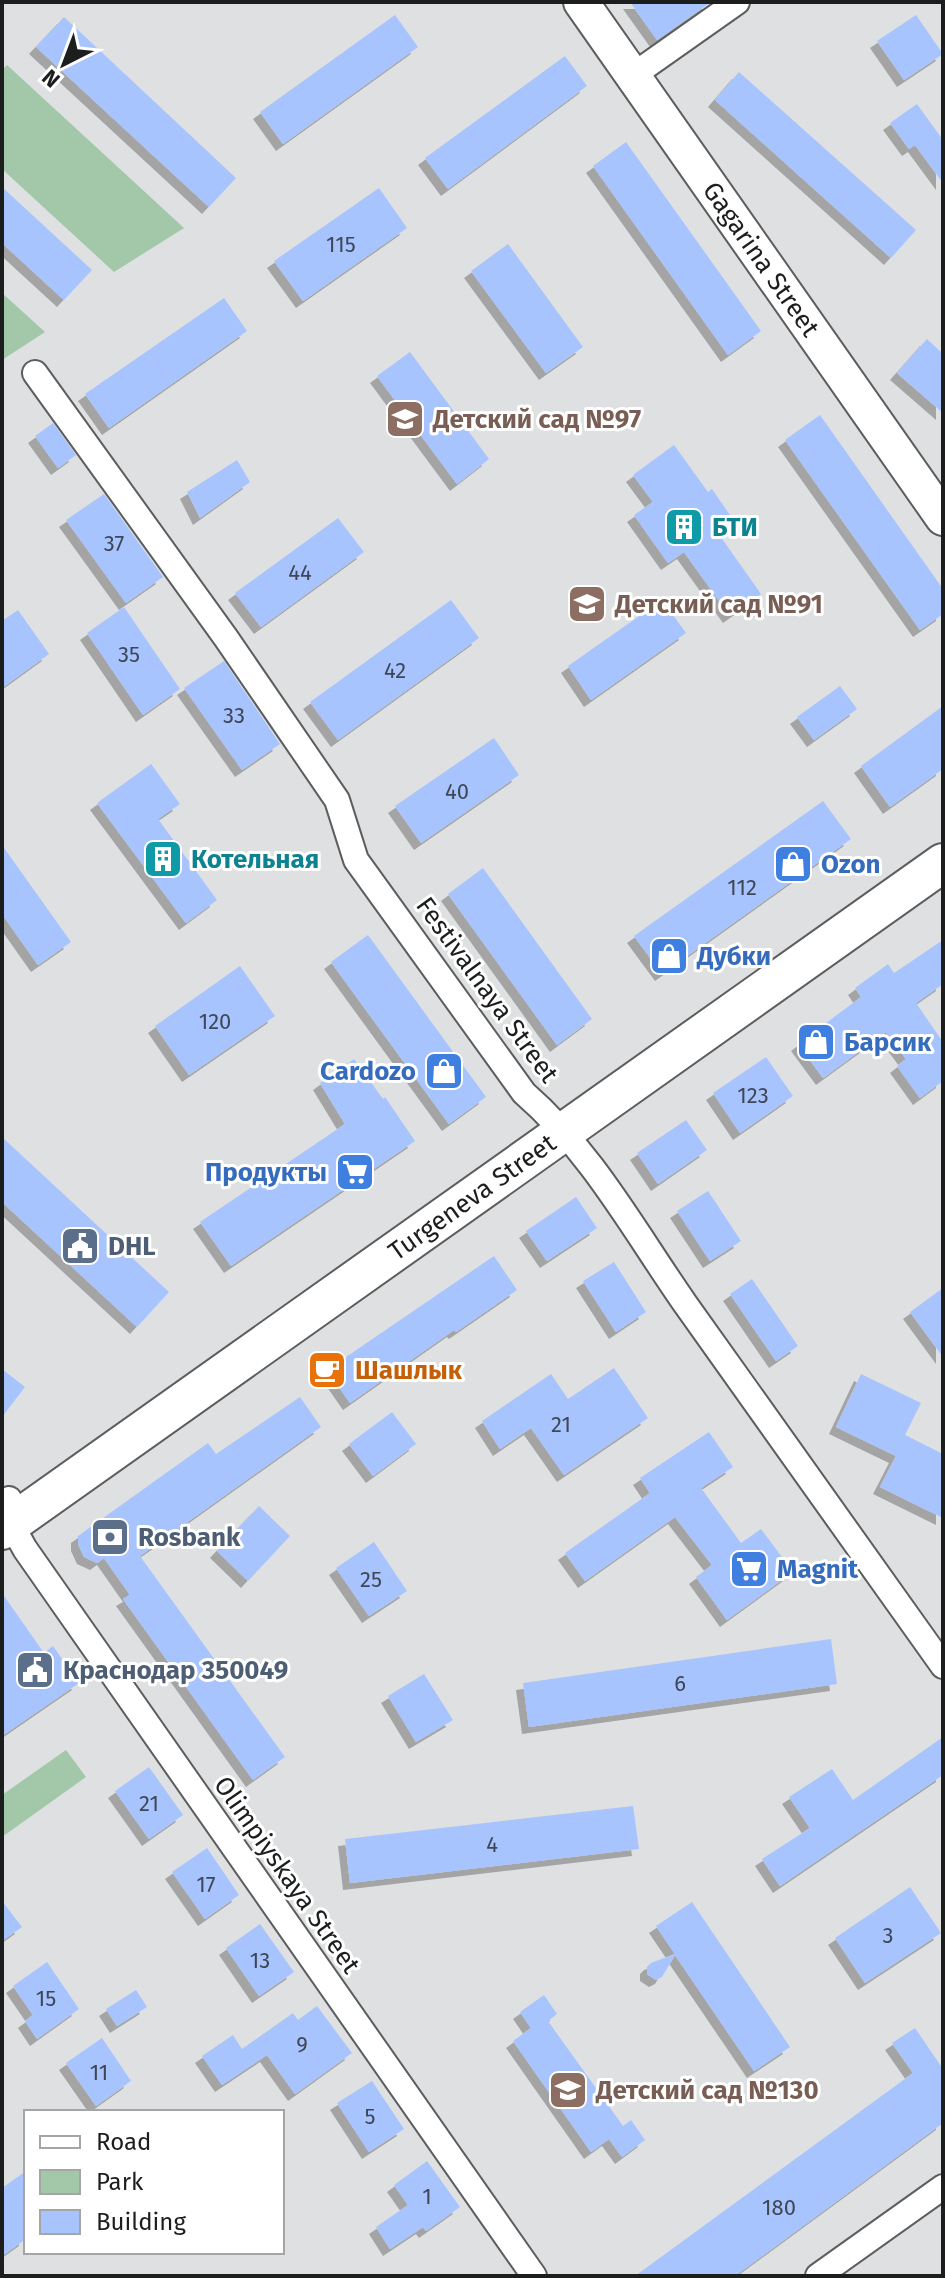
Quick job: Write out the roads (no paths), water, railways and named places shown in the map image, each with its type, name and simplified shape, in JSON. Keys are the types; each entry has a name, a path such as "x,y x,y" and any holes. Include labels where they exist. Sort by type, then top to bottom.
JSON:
{"main road":[{"name":"Turgeneva Street","path":"6,1514 558,1123 943,838"},
{"name":"Turgeneva Street","path":"558,1123 943,863"}],"street":[{"name":"Gagarina Street","path":"581,2 943,518"},
{"path":"632,76 737,2"},
{"name":"Festivalnaya Street","path":"35,373 226,638 337,800 356,860 524,1093 558,1123 943,1666"},
{"name":"Olimpiyskaya Street","path":"6,1514 25,1549 534,2276"},
{"path":"818,2276 943,2187"}],"place":[{"name":"Детский сад №97","path":"405,419"},
{"name":"БТИ","path":"684,527"},
{"name":"Детский сад №91","path":"587,604"},
{"name":"Котельная","path":"163,859"},
{"name":"Ozon","path":"793,864"},
{"name":"Дубки","path":"669,956"},
{"name":"Барсик","path":"816,1042"},
{"name":"Cardozo","path":"444,1071"},
{"name":"Продукты","path":"355,1172"},
{"name":"DHL","path":"80,1246"},
{"name":"Шашлык","path":"327,1370"},
{"name":"Rosbank","path":"110,1537"},
{"name":"Magnit","path":"749,1569"},
{"name":"Краснодар 350049","path":"35,1670"},
{"name":"Детский сад №130","path":"568,2090"}]}
